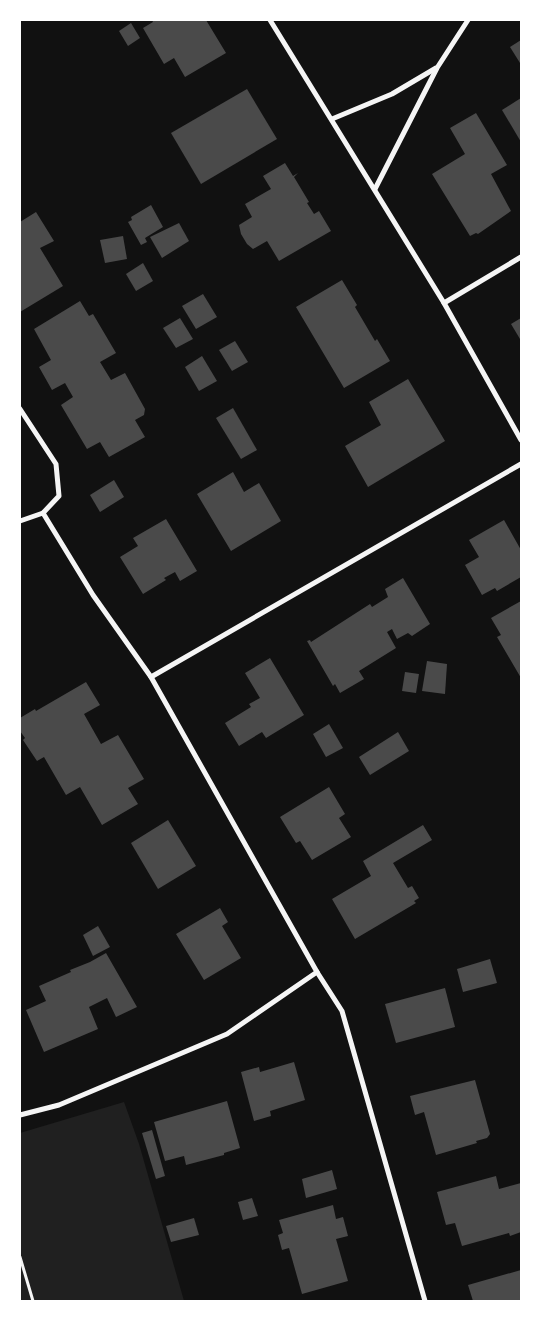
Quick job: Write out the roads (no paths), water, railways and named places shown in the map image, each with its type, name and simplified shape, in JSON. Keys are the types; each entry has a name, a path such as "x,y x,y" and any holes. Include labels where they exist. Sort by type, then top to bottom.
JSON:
{"street":[{"path":"270,20 444,303 521,440"},
{"path":"374,189 437,68 468,20"},
{"path":"332,119 392,94 437,68"},
{"path":"444,303 521,257"},
{"path":"20,409 56,464 59,496 43,513 20,521"},
{"path":"151,676 521,464"},
{"path":"43,513 93,595 151,676 317,972 342,1011 425,1301"},
{"path":"20,1115 59,1105 227,1034 317,972"}]}
